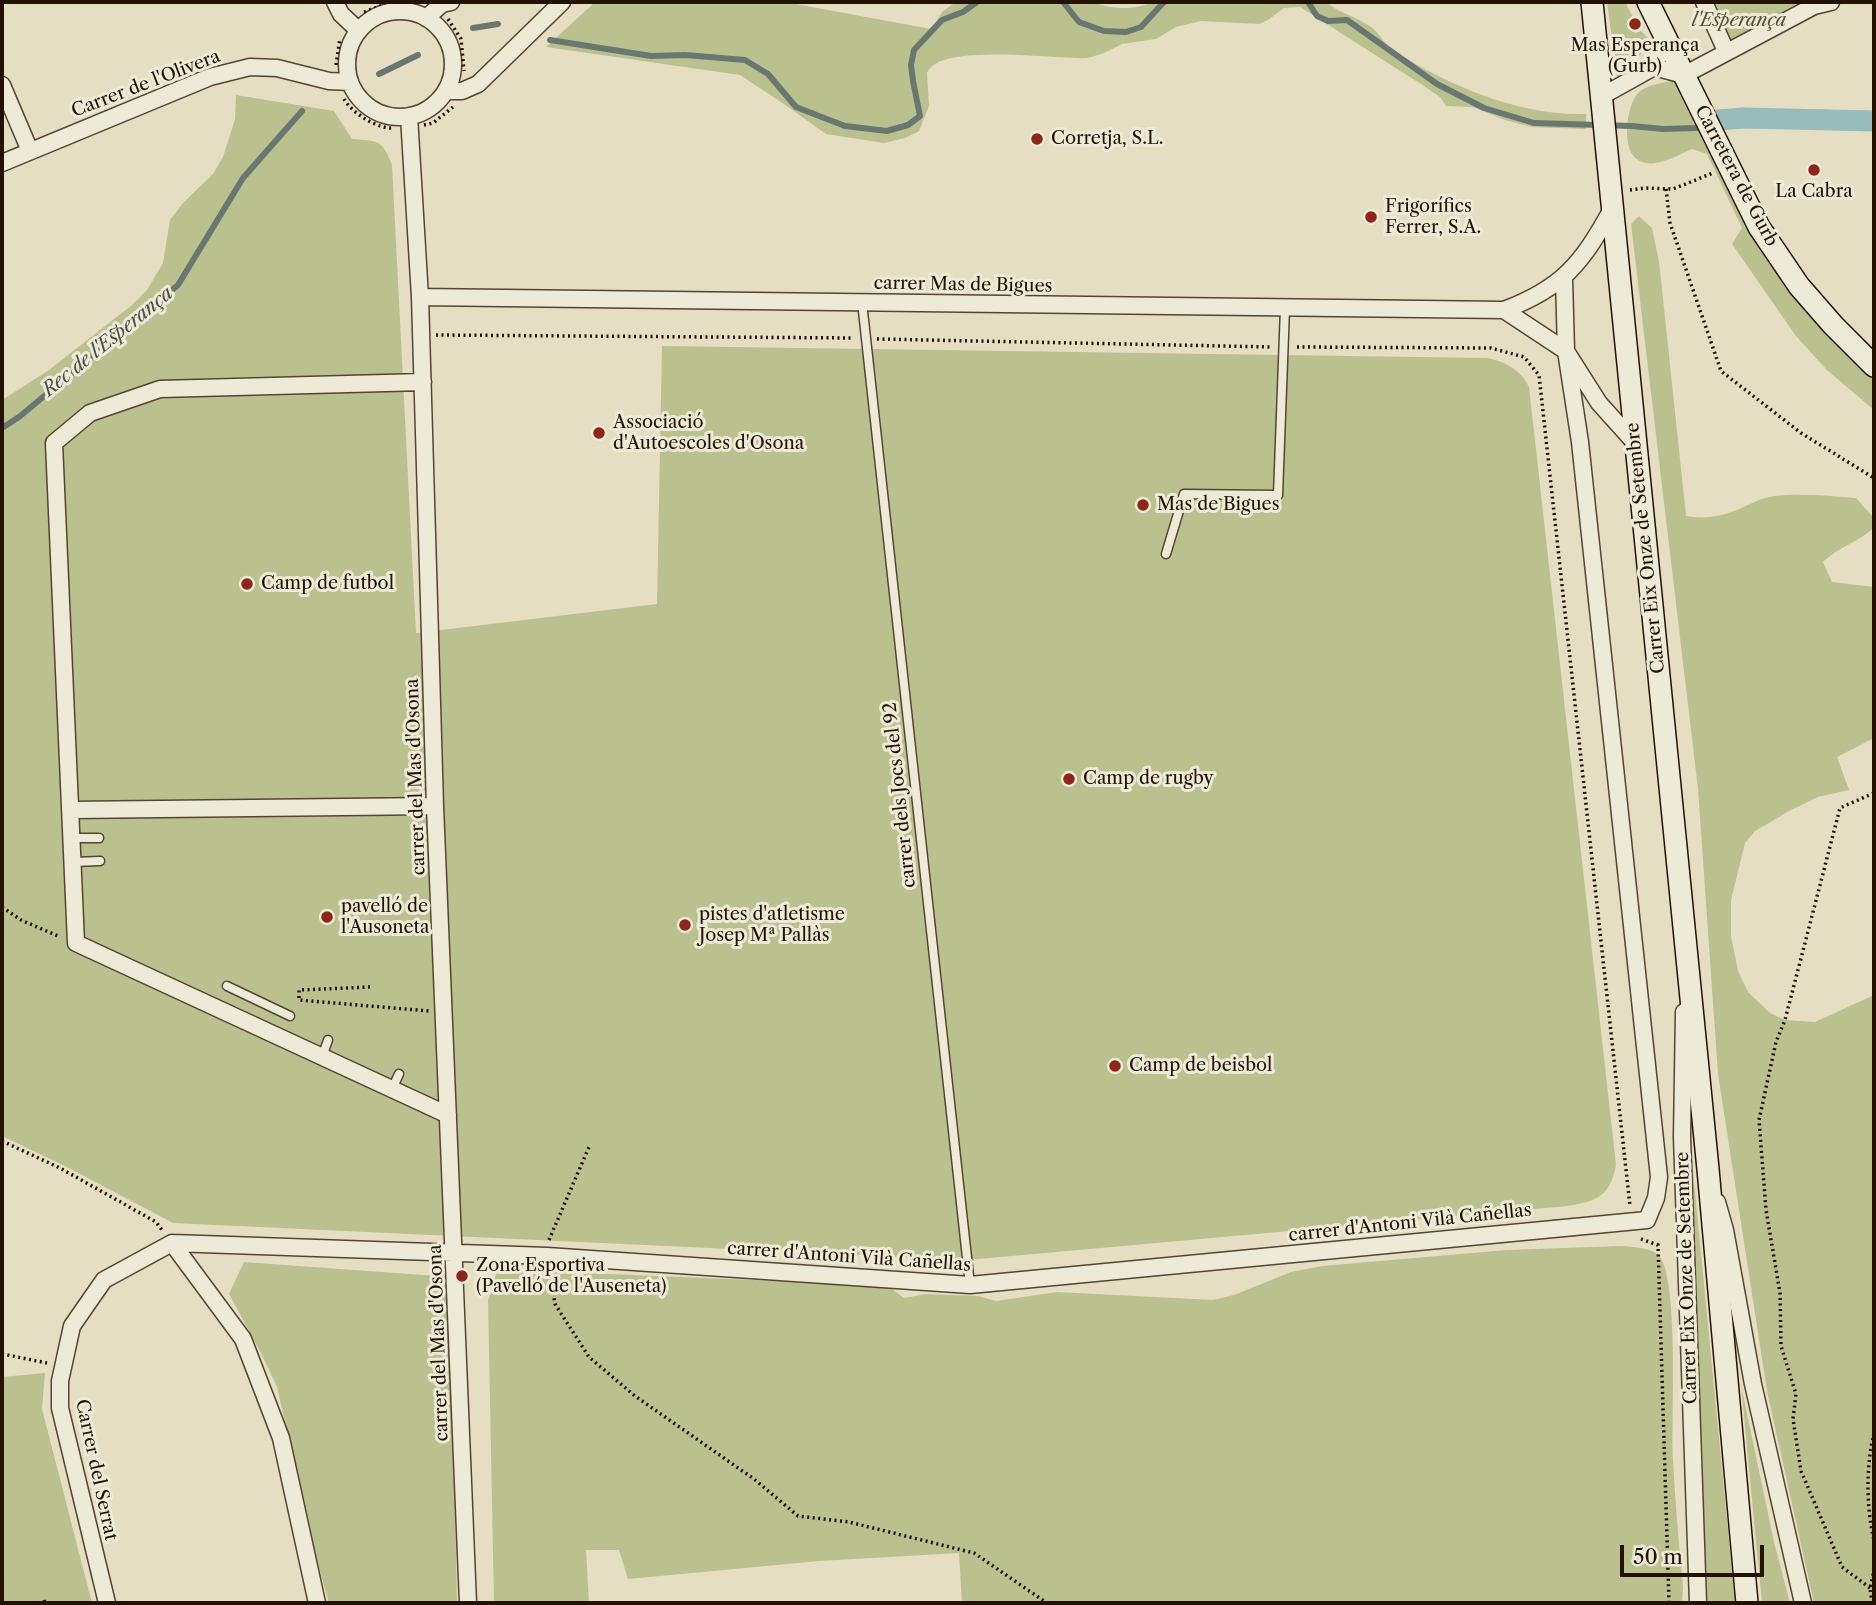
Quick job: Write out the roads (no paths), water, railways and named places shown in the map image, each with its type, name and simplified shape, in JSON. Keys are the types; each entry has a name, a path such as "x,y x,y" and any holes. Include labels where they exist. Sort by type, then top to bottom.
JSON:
{"street":[{"path":"335,2 341,14 359,31"},
{"path":"454,91 450,46 441,30 438,9 408,7 386,13 376,17 359,31 348,55 351,82 362,101 373,110 409,122 454,91 478,84 562,2"},
{"name":"Carrer Eix Onze de Setembre","path":"1592,2 1708,1169 1747,1603"},
{"name":"Carretera de Gurb","path":"1648,2 1759,227 1798,286 1872,361"},
{"path":"1704,2 1726,51"},
{"path":"1654,67 1684,75 1814,6 1831,2"},
{"path":"1603,102 1654,67 1666,38"},
{"name":"Carrer de l'Olivera","path":"2,163 210,77 250,67 277,68 329,81 351,82"},
{"path":"2,85 30,151"},
{"name":"carrer del Mas d'Osona","path":"409,122 420,298 436,806 468,1603"},
{"name":"carrer Mas de Bigues","path":"420,298 1504,310 1527,302 1564,279 1594,241 1611,201"},
{"name":"Carrer Eix Onze de Setembre","path":"1564,279 1566,351 1581,456 1659,1177 1656,1198 1639,1220"},
{"path":"1504,310 1566,351 1599,403 1635,443"},
{"path":"423,382 160,389 90,412 54,443 76,943 448,1115"},
{"path":"1576,425 1583,410 1599,403"},
{"path":"70,810 436,806"},
{"name":"Carrer Eix Onze de Setembre","path":"1685,953 1682,1137 1698,1603"},
{"name":"Carrer Eix Onze de Setembre","path":"1708,1169 1726,1230 1753,1384 1803,1603"},
{"name":"carrer d'Antoni Vilà Cañellas","path":"172,1243 454,1251 970,1285 1639,1220"},
{"path":"172,1243 243,1339 281,1438 317,1603"},
{"name":"Carrer del Serrat","path":"107,1603 60,1408 60,1381 72,1326 104,1280 172,1243"}],"lane":[{"name":"carrer dels Jocs del 92","path":"862,302 970,1285"},
{"path":"1167,554 1184,494 1278,495 1285,308"},
{"path":"71,838 99,838"},
{"path":"72,862 100,861"},
{"path":"227,986 290,1016"},
{"path":"322,1057 328,1040"},
{"path":"392,1089 399,1074"}],"waterway":[{"name":"Rec de l'Esperança","path":"550,40 651,56 685,55 745,60 768,74 796,107 845,126 887,131 908,125 920,116 911,65 914,50 942,20 963,12 977,2"},
{"name":"Rec de l'Esperança","path":"1063,2 1079,22 1104,31 1126,32 1141,27 1164,2"},
{"name":"Rec de l'Esperança","path":"1308,2 1317,16 1328,21 1347,20 1437,84 1484,108 1534,123 1663,129 1696,128 1705,124"},
{"path":"473,28 498,24"},
{"path":"379,74 418,55"},
{"name":"Rec de l'Esperança","path":"2,428 19,417 178,285 243,178 302,111"},
{"name":"Rec de l'Esperança","path":"1717,120 1744,118 1874,121"}],"place":[{"name":"Mas Esperança (Gurb)","path":"1635,24"},
{"name":"Corretja, S.L.","path":"1037,139"},
{"name":"La Cabra","path":"1814,170"},
{"name":"Frigorífics Ferrer, S.A.","path":"1371,217"},
{"name":"Associació d'Autoescoles d'Osona","path":"599,433"},
{"name":"Mas de Bigues","path":"1143,505"},
{"name":"Camp de futbol","path":"247,584"},
{"name":"Camp de rugby","path":"1069,779"},
{"name":"pavelló de l'Ausoneta","path":"327,917"},
{"name":"pistes d'atletisme Josep Mª Pallàs","path":"685,925"},
{"name":"Camp de beisbol","path":"1115,1066"},
{"name":"Zona Esportiva (Pavelló de l'Auseneta)","path":"462,1276"}],"park label":[{"name":"l'Esperança","path":"1739,21"}]}
